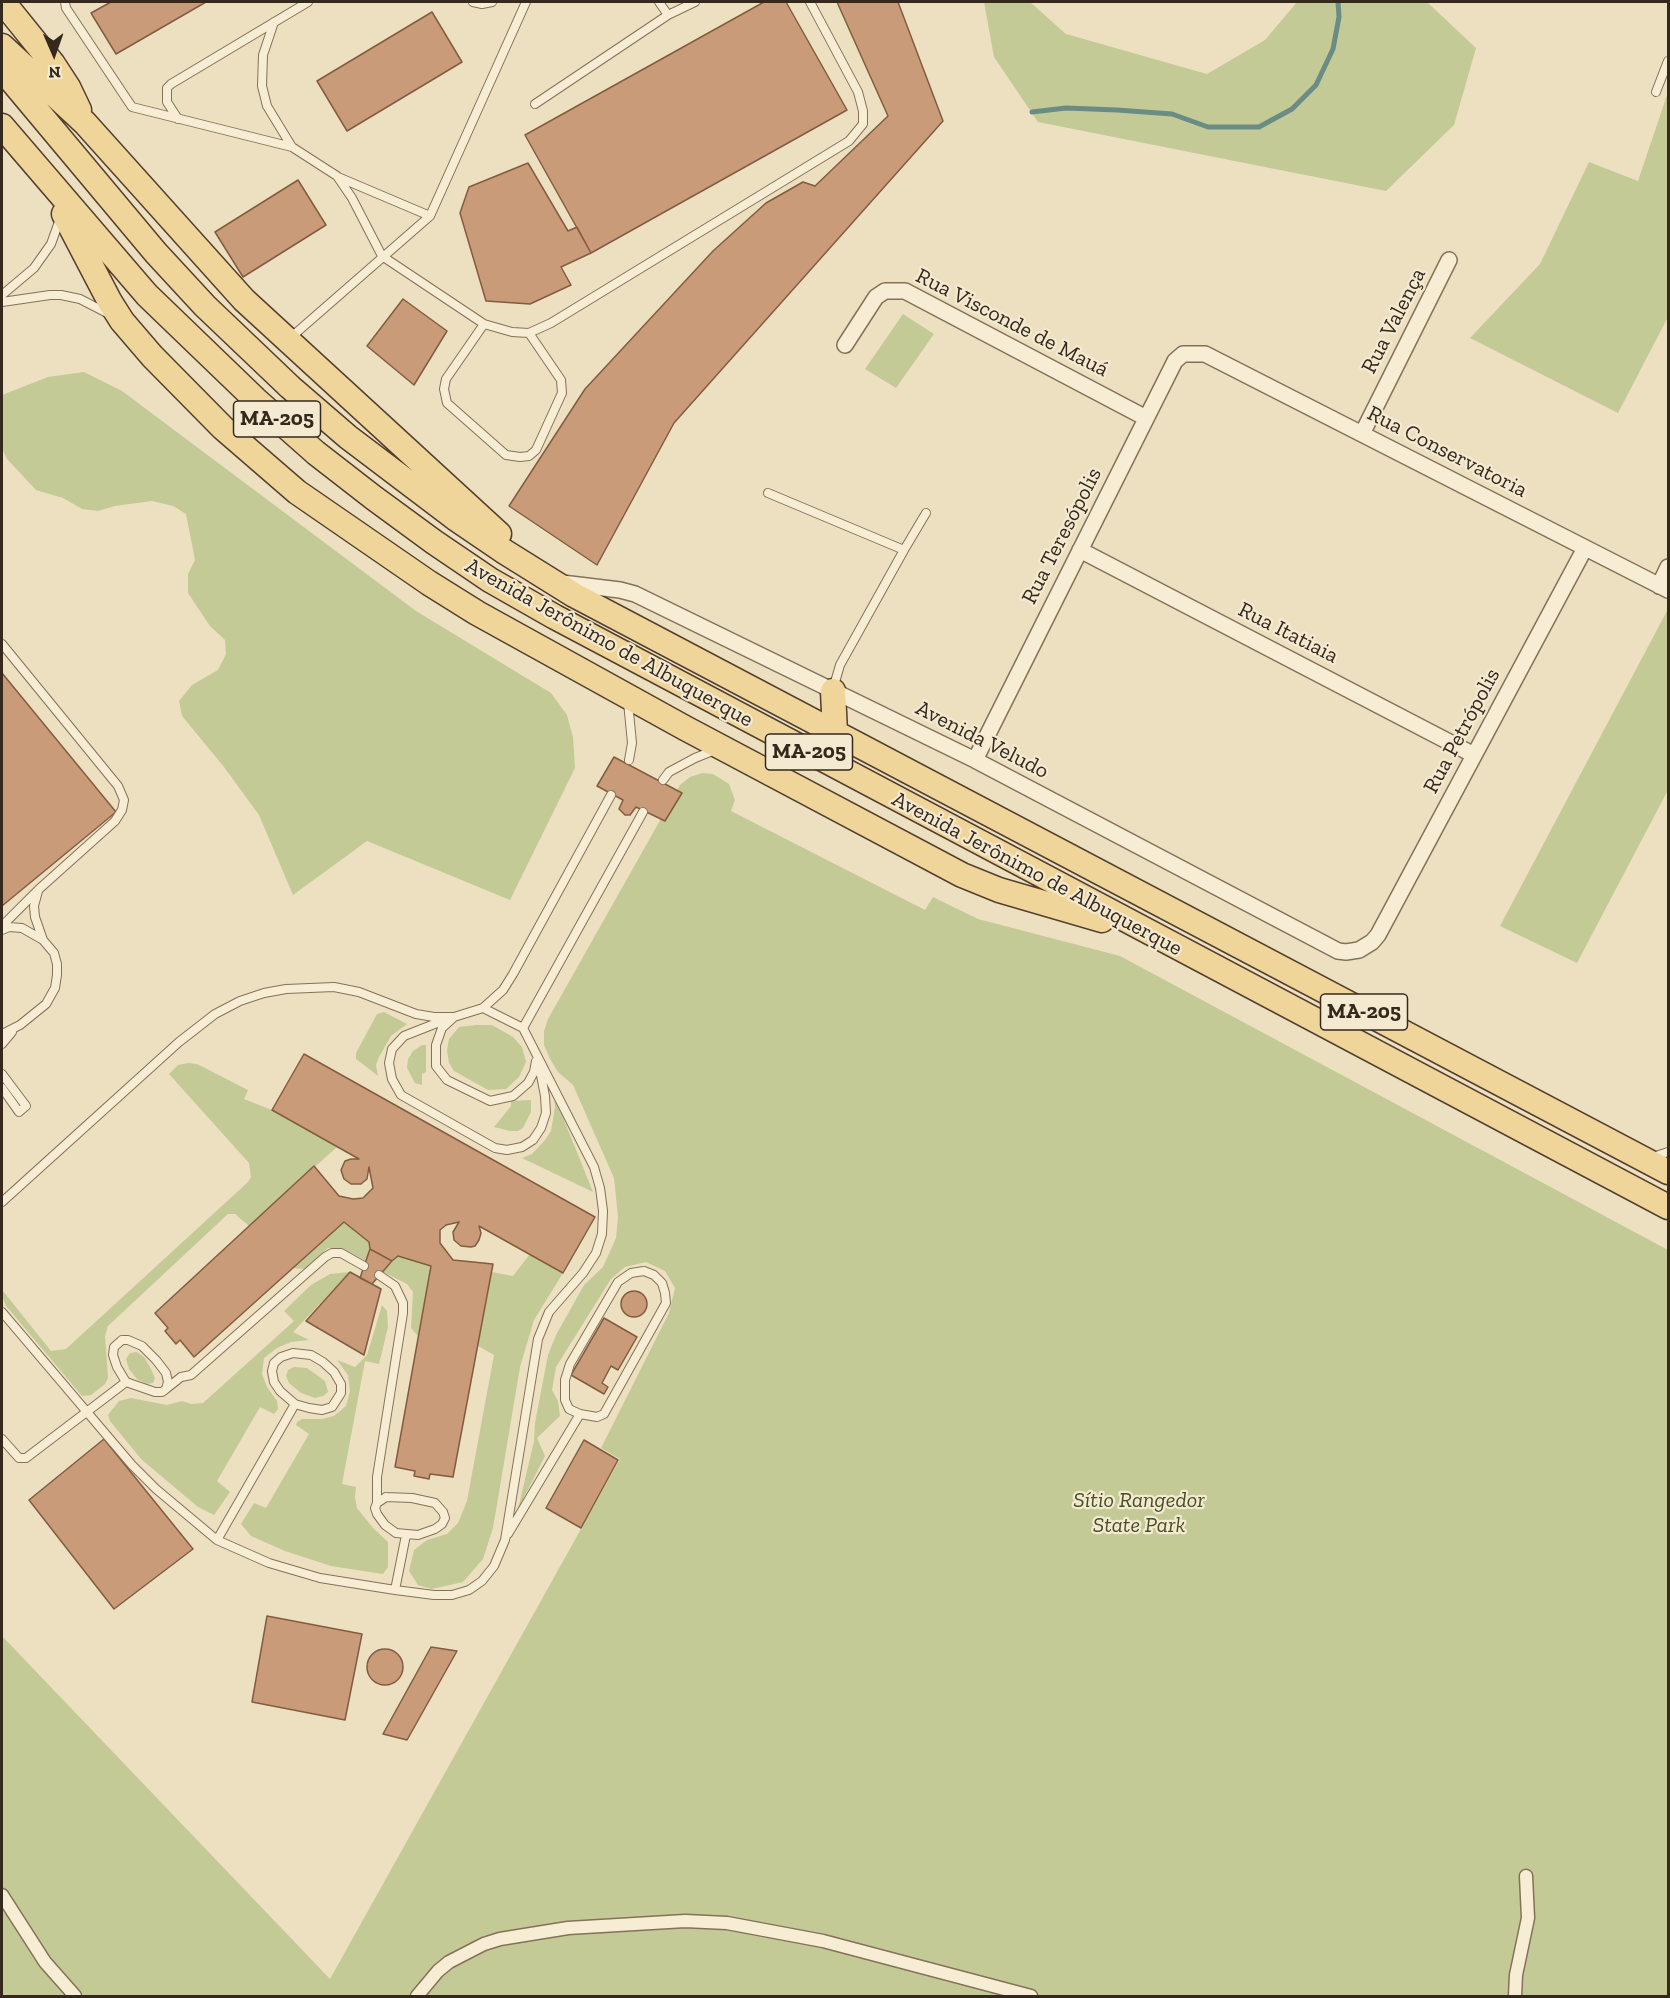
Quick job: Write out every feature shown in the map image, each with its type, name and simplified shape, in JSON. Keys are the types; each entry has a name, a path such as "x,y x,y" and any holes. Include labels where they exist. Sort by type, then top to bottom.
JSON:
{"main road":[{"path":"3,2 53,64 68,87 85,123"},
{"path":"2,46 85,123"},
{"name":"Avenida Jerônimo de Albuquerque","path":"2,69 184,284 290,387 400,479 454,518 551,582 1668,1172"},
{"name":"Avenida Jerônimo de Albuquerque","path":"85,123 225,281 286,341 551,582"},
{"name":"Avenida Jerônimo de Albuquerque","path":"2,126 147,295 255,399 316,453 434,542 490,580 555,617 1063,888 1668,1208"},
{"name":"MA-205","path":"41,173 63,212"},
{"path":"63,212 122,321 152,356 223,428 297,492 438,589 477,613 721,748 971,879 1031,900 1150,934"},
{"path":"833,691 835,733"},
{"path":"1031,900 1050,897 1063,888 1068,877 1068,870 1059,851"}],"street":[{"name":"Rua Valença","path":"1362,434 1449,260"},
{"name":"Rua Visconde de Mauá","path":"845,345 876,297 885,291 904,291 1146,418"},
{"name":"Rua Teresópolis","path":"975,760 1175,361 1183,354 1205,354"},
{"name":"Rua Conservatoria","path":"1205,354 1664,588"},
{"name":"Rua Petrópolis","path":"1378,935 1585,548"},
{"name":"Rua Itatiaia","path":"1080,550 1474,755"},
{"path":"1664,588 1668,567"},
{"name":"Avenida Veludo","path":"551,582 620,590 635,594 975,760 1338,951 1359,950 1378,935"},
{"path":"1515,1996 1516,1974 1528,1917 1526,1876"},
{"path":"2,1896 45,1962 75,1996"},
{"path":"417,1996 438,1971 449,1962 484,1944 500,1939 568,1928 685,1921 727,1923 823,1941 1031,1996"}],"lane":[{"path":"65,2 66,8 132,107 292,147 337,176 429,216"},
{"path":"178,119 166,102 167,88 171,84 308,2"},
{"path":"473,2 482,4 492,2"},
{"path":"286,341 429,216 526,2"},
{"path":"659,2 668,15"},
{"path":"535,104 668,15 695,2"},
{"path":"337,176 352,198 382,256 484,324 512,332 529,333 551,323 849,141 863,124 864,111 858,93 810,2"},
{"path":"274,22 263,55 261,71 264,97 292,147"},
{"path":"1656,92 1668,61"},
{"path":"2,296 41,259 51,244 63,212"},
{"path":"2,302 50,295 71,297 122,321"},
{"path":"484,324 446,379 444,389 447,403 506,456 520,458 529,456 536,450 562,393 561,380 529,333"},
{"path":"768,493 904,550"},
{"path":"833,691 844,658 926,513"},
{"path":"2,644 118,786 124,800 122,810 114,821 38,890 2,928"},
{"path":"628,697 632,743 629,760"},
{"path":"663,780 669,772 695,758 721,748"},
{"path":"537,1056 546,1113 541,1128 533,1140 522,1147 507,1150 495,1148 401,1095 392,1079 389,1063 392,1049 404,1036 423,1027 483,1008 503,990 611,795"},
{"path":"523,1028 643,812"},
{"path":"2,1044 20,1025 46,1004 56,988 57,964 54,954 43,939 35,917 34,906 38,890"},
{"path":"2,928 22,928 43,939"},
{"path":"2,1201 179,1042 215,1014 240,1001 286,989 334,987 359,992 416,1014 454,1017"},
{"path":"483,1008 523,1028 594,1167 603,1211 602,1234 596,1253 583,1273 549,1312 538,1339 505,1539"},
{"path":"454,1017 442,1028 439,1036 436,1045 436,1066 447,1080 490,1101 513,1096 528,1083 534,1072 537,1056"},
{"path":"2,1034 20,1025"},
{"path":"2,1074 26,1106 20,1112 2,1088"},
{"path":"1646,1160 1668,1152"},
{"path":"166,1389 168,1382 166,1373 142,1346 128,1340 117,1343 113,1355 126,1382 155,1392 162,1392 166,1389 181,1377 191,1375 325,1257 332,1253 342,1253 364,1266"},
{"path":"644,1271 654,1275 662,1283 666,1293 666,1303 604,1414 597,1417 580,1414 569,1409 565,1400 565,1380 570,1364 618,1282 631,1273 644,1271"},
{"path":"377,1503 386,1497 412,1498 435,1503 445,1518 442,1524 435,1529 418,1535 406,1535 396,1533 385,1525 375,1508 377,1477 403,1313 403,1303 395,1286 380,1275"},
{"path":"2,1312 156,1489 217,1540 269,1563 320,1578 434,1595 452,1595 469,1590 482,1581 494,1566 505,1539 580,1414"},
{"path":"293,1353 311,1355 334,1372 340,1384 341,1393 332,1407 322,1410 295,1404 280,1391 274,1382 272,1371 274,1363 293,1353"},
{"path":"2,1439 19,1458 26,1458 126,1382"},
{"path":"217,1540 295,1404"},
{"path":"395,1590 406,1535"}],"green space":[{"path":"984,2 1030,2 1066,34 1207,74 1265,40 1297,2 1427,2 1476,48 1454,125 1386,191 1038,122 994,57"},
{"path":"1667,95 1668,317 1618,413 1470,338 1540,264 1589,162 1638,181"},
{"path":"903,314 934,334 896,388 865,369"},
{"path":"84,372 122,391 416,611 551,693 567,715 573,737 575,768 510,900 367,841 293,895 259,815 224,767 182,716 179,701 192,685 218,670 226,654 225,640 210,626 188,593 188,574 195,560 186,514 173,506 152,501 115,506 98,511 82,509 63,498 36,490 7,459 2,449 2,395 48,377"},
{"path":"1668,609 1668,790 1577,963 1500,926"},
{"name":"Sítio Rangedor State Park","path":"702,773 713,774 729,784 735,800 731,811 925,910 933,897 978,919 1120,956 1668,1250 1668,1996 2,1996 2,1636 330,1979 620,1459 601,1448 669,1313 675,1288 665,1271 646,1262 625,1267 611,1279 556,1367 552,1390 558,1401 560,1416 537,1438 545,1456 518,1509 534,1441 535,1423 548,1355 556,1335 584,1285 603,1267 616,1238 618,1217 614,1178 573,1085 558,1072 550,1059 544,1045 544,1031 548,1019 680,785 690,777"},
{"path":"384,1012 407,1024 391,1036 379,1057 376,1065 378,1076 356,1059 356,1053 377,1014"},
{"path":"492,1025 513,1037 522,1047 526,1062 519,1077 506,1089 488,1090 454,1071 449,1063 447,1050 449,1039 459,1027"},
{"path":"426,1045 426,1072 422,1074 422,1085 415,1083 407,1068 408,1059 413,1051"},
{"path":"197,1064 248,1090 244,1099 272,1110 337,1147 249,1226 235,1214 228,1214 108,1326 105,1336 108,1378 105,1384 91,1395 82,1396 6,1306 2,1296 2,1286 3,1291 51,1351 66,1349 248,1182 251,1177 249,1163 169,1074 178,1065"},
{"path":"554,1095 593,1192 522,1158 532,1154 551,1131 555,1107"},
{"path":"531,1100 531,1112 523,1128 510,1131 494,1127 511,1106 511,1101"},
{"path":"344,1222 369,1242 370,1249 366,1261 342,1248 328,1248 304,1269 293,1268"},
{"path":"530,1254 563,1273 534,1320 520,1367 493,1528 483,1559 463,1582 432,1589 418,1585 409,1571 414,1550 427,1540 447,1534 458,1523 467,1501 494,1355 478,1346 492,1272 513,1276"},
{"path":"398,1256 431,1266 418,1336 411,1328 413,1292 407,1284 383,1272"},
{"path":"350,1272 293,1332 309,1340 291,1342 277,1348 264,1358 262,1374 267,1387 277,1401 278,1409 274,1414 260,1407 217,1481 230,1492 214,1515 198,1507 141,1459 110,1421 108,1415 119,1401 131,1398 167,1405 182,1401 191,1404 203,1403 294,1321 284,1311 311,1285 330,1274"},
{"path":"382,1305 387,1311 388,1327 379,1364 365,1361 342,1484 356,1487 357,1508 388,1542 388,1567 383,1574 331,1566 285,1551 251,1536 241,1524 254,1503 266,1508 309,1434 296,1425 297,1422 302,1419 322,1419 334,1416 346,1406 350,1391 348,1375 337,1360 355,1367 367,1355"},
{"path":"137,1352 144,1357 150,1367 155,1378 153,1383 147,1384 137,1379 129,1369 126,1359 130,1353"},
{"path":"294,1367 307,1368 325,1381 328,1392 315,1398 301,1393 289,1383 286,1376 288,1370"}],"building":[{"path":"111,2 206,2 116,54 91,13"},
{"path":"764,2 786,2 847,110 591,253 525,135"},
{"path":"837,2 898,2 943,121 674,423 597,565 509,506 585,389 713,251 766,203 803,182 815,186 888,116"},
{"path":"432,12 462,62 347,131 317,81"},
{"path":"528,163 568,231 577,227 591,253 561,267 571,285 530,304 486,301 460,213 469,187"},
{"path":"298,180 326,225 243,277 215,232"},
{"path":"403,299 447,331 414,385 367,346"},
{"path":"2,673 116,812 2,906"},
{"path":"614,757 682,793 665,821 636,807 630,815 625,815 619,809 623,800 597,786"},
{"path":"304,1054 595,1217 563,1273 479,1226 481,1233 479,1240 475,1246 471,1247 461,1246 454,1240 453,1232 459,1222 446,1225 440,1230 440,1243 453,1260 493,1264 453,1477 430,1474 429,1479 414,1476 415,1471 395,1467 431,1266 398,1256 392,1261 370,1249 369,1242 344,1222 194,1357 180,1340 176,1344 165,1331 168,1328 155,1313 314,1166 339,1196 353,1199 363,1198 373,1188 369,1167 367,1179 361,1184 351,1184 344,1179 341,1170 345,1161 359,1159 272,1110"},
{"path":"370,1249 392,1261 372,1284 360,1278"},
{"path":"350,1272 381,1289 364,1355 306,1321"},
{"path":"634,1291 643,1295 647,1304 643,1313 634,1317 625,1313 621,1304 625,1295"},
{"path":"604,1318 637,1337 618,1370 611,1366 602,1383 608,1387 604,1394 571,1375"},
{"path":"104,1439 193,1549 114,1609 29,1500"},
{"path":"584,1440 618,1460 581,1528 546,1508"},
{"path":"267,1616 362,1634 345,1720 252,1702"},
{"path":"431,1647 457,1651 407,1740 383,1734"},
{"path":"385,1649 398,1654 403,1667 398,1680 385,1685 372,1680 367,1667 372,1654"}],"waterway":[{"path":"1032,112 1066,108 1117,110 1172,114 1208,127 1259,127 1292,109 1316,85 1333,49 1339,17 1338,2"}]}
